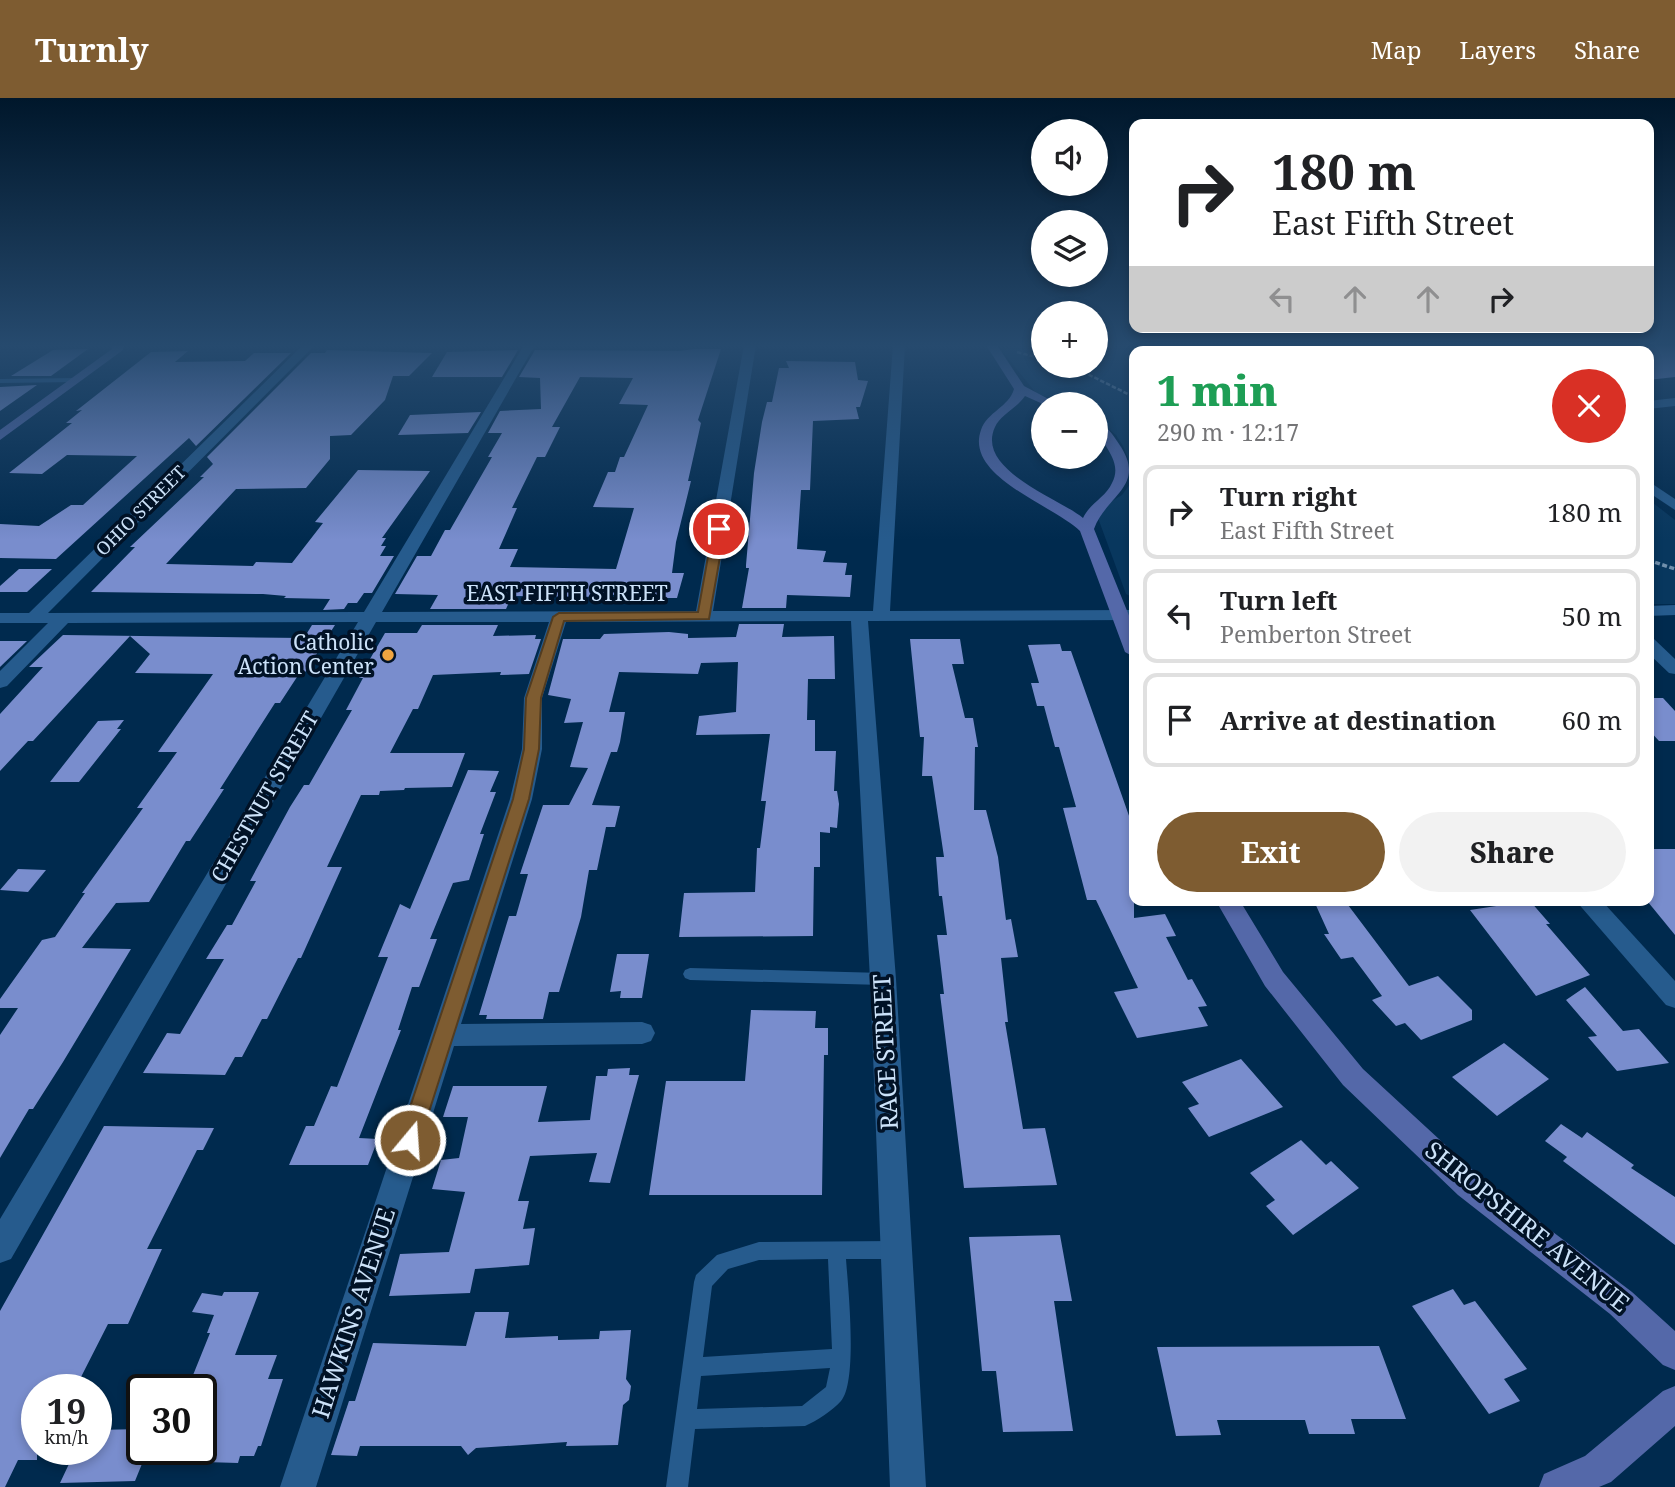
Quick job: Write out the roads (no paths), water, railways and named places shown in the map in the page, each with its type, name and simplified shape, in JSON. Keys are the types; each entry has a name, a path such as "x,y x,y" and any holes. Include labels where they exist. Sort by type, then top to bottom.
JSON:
{"street":[{"path":"0,436 36,410"},
{"name":"OHIO STREET","path":"33,618 244,410"},
{"name":"CHESTNUT STREET","path":"0,1248 492,410"},
{"path":"704,616 739,410"},
{"name":"RACE STREET","path":"892,410 870,617 883,979 908,1487"},
{"path":"1004,410 994,417 988,427 988,451 1013,483 1063,508 1087,528 1127,615"},
{"path":"1087,528 1091,511 1118,485 1123,474 1122,463 1108,437"},
{"path":"1654,490 1675,506"},
{"path":"1046,501 1086,506 1103,501"},
{"path":"1654,611 1675,610"},
{"name":"EAST FIFTH STREET","path":"0,618 1127,615"},
{"name":"HAWKINS AVENUE","path":"298,1487 521,799 532,749 533,698 559,617"},
{"path":"0,682 63,618"},
{"path":"1654,649 1675,669"},
{"name":"SHROPSHIRE AVENUE","path":"1231,906 1274,979 1353,1077 1468,1185 1620,1303 1675,1353"},
{"path":"1592,906 1675,998"},
{"path":"443,1035 642,1033"},
{"path":"1557,1487 1598,1469 1675,1403"}],"lane":[{"path":"690,974 883,979"},
{"path":"677,1487 704,1282 723,1261 759,1251 896,1250"},
{"path":"686,1419 805,1416 835,1393 842,1359 837,1252"},
{"path":"693,1367 842,1359"}],"place":[{"name":"Catholic Action Center","path":"388,655"}]}
